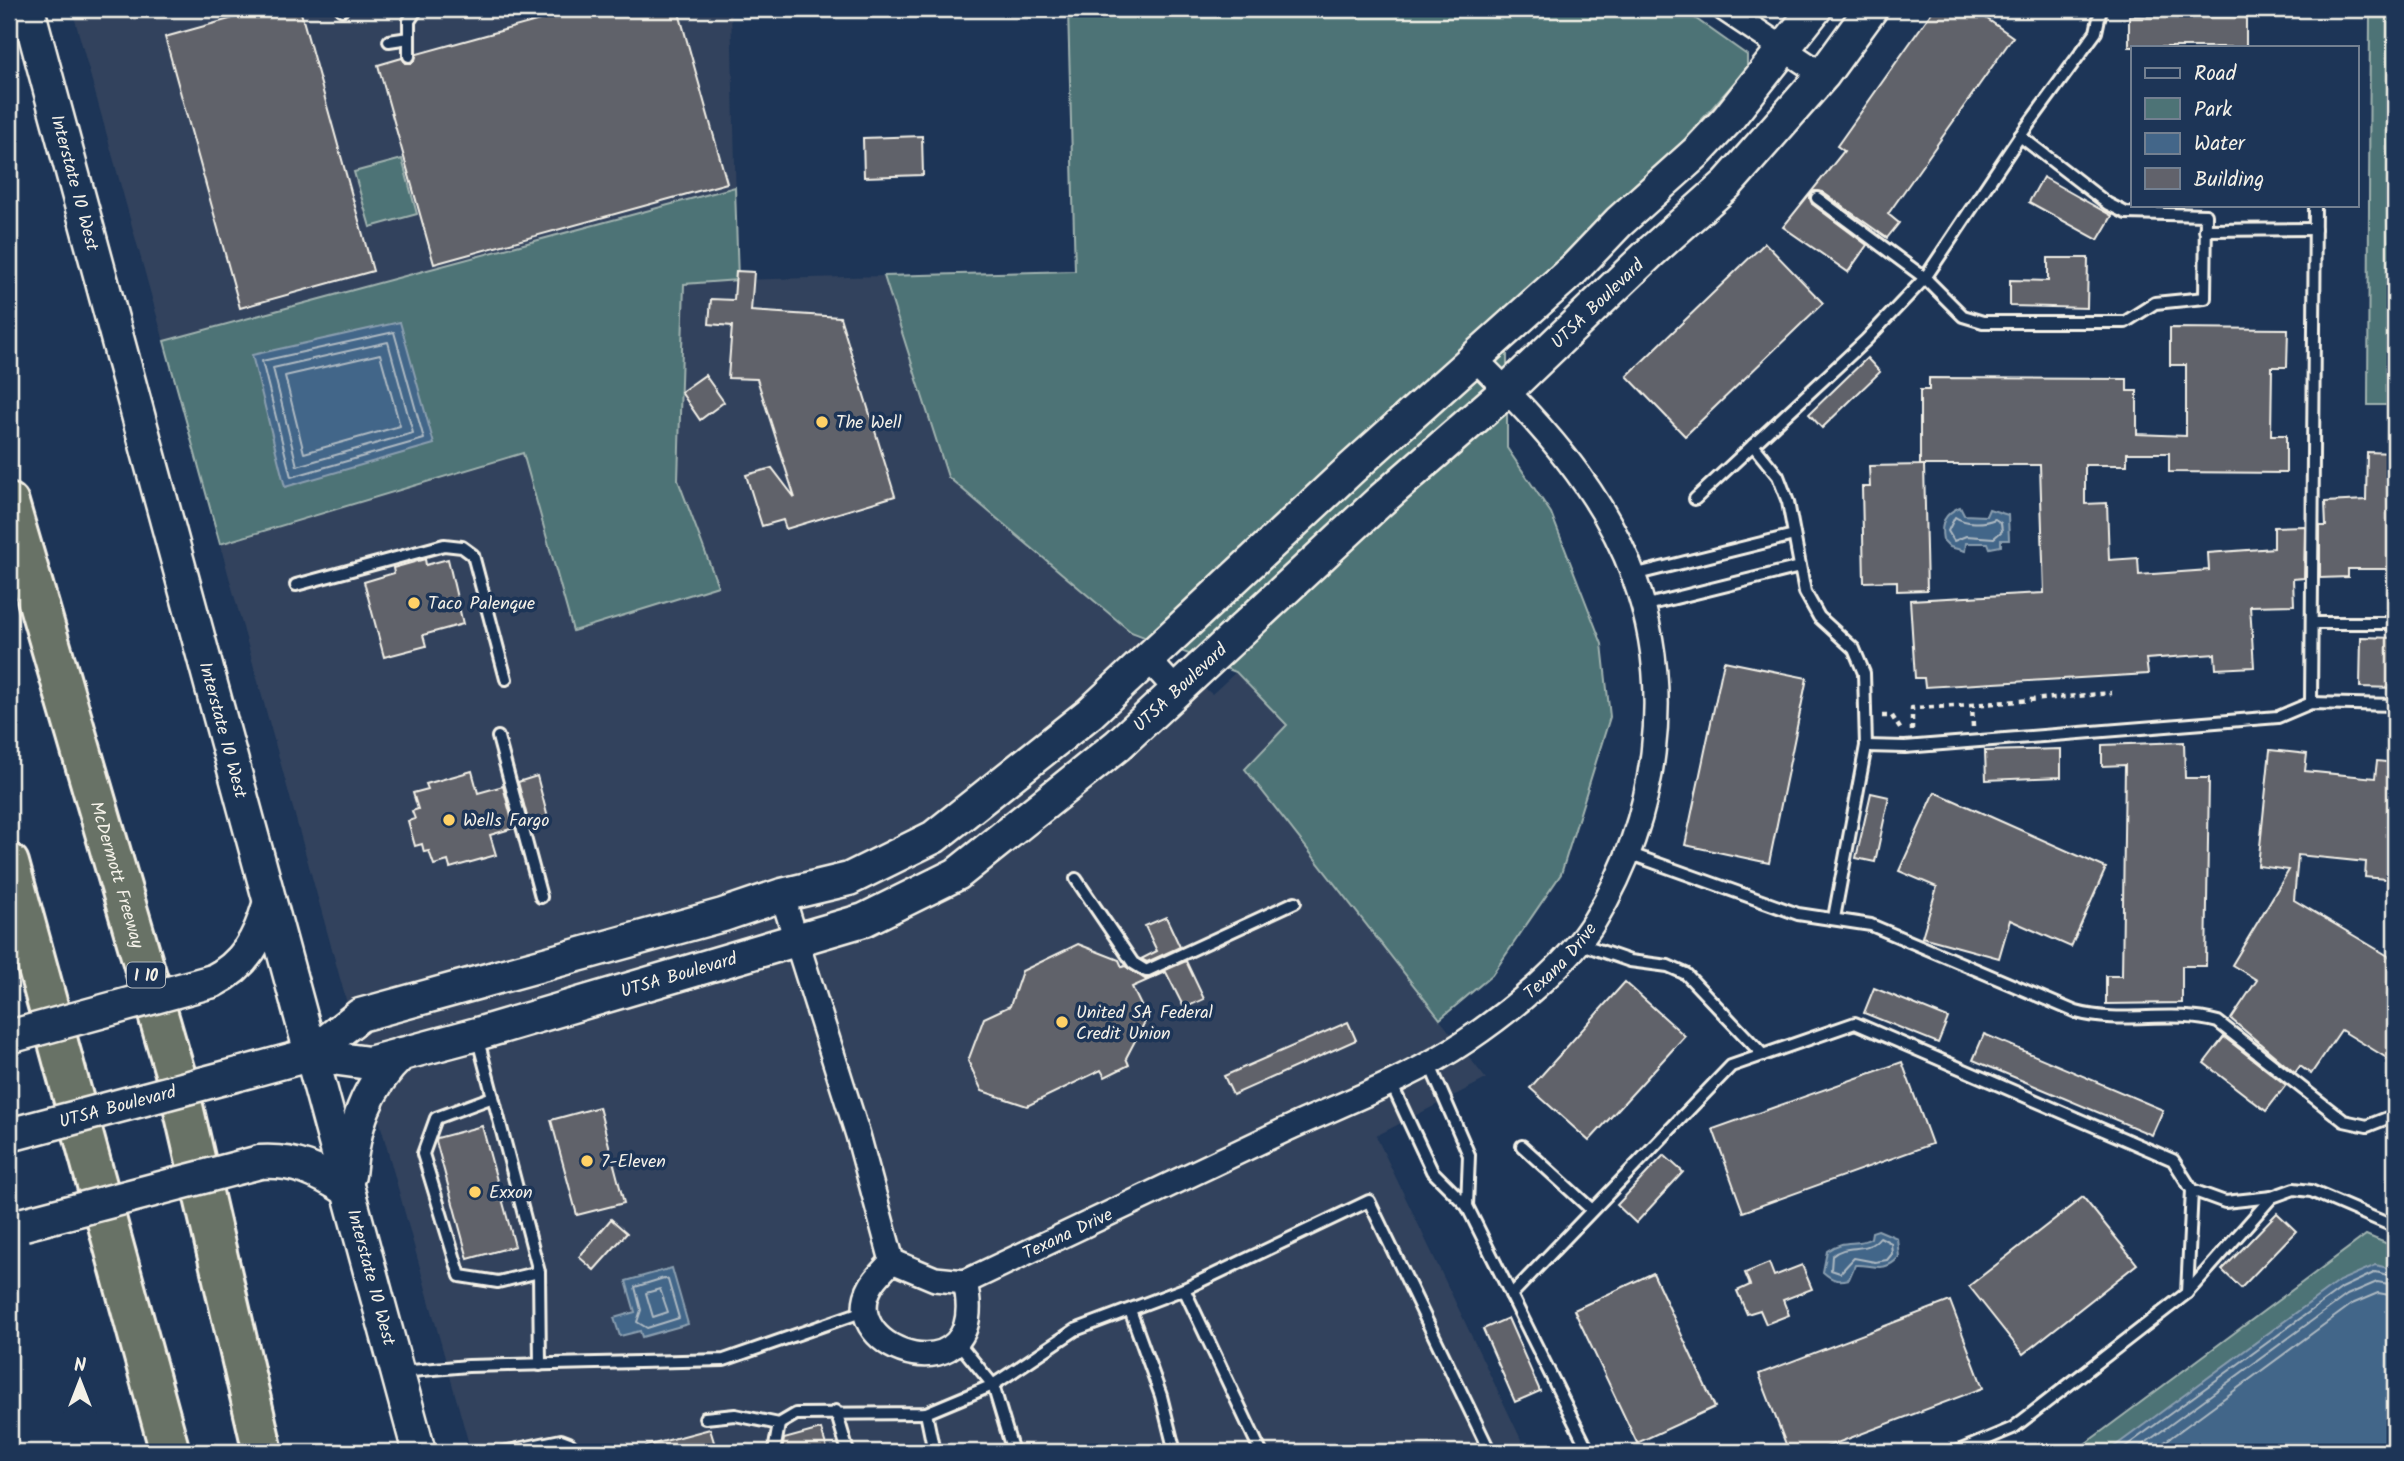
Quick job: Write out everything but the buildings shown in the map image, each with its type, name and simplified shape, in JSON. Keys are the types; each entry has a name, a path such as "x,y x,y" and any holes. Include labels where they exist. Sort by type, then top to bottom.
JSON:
{"highway":[{"name":"McDermott Freeway","path":"9,503 176,1076 262,1452"},
{"path":"9,863 170,1452"}],"main road":[{"name":"Interstate 10 West","path":"28,9 309,1055 419,1452"},
{"name":"UTSA Boulevard","path":"309,1055 360,1015 723,915 782,895 849,880 934,837 1090,713 1573,269 1619,222 1698,151 1727,120 1815,9"},
{"name":"UTSA Boulevard","path":"11,1135 309,1055 369,1063 477,1034 864,920 957,874 1118,745 1381,500 1507,390 1652,250 1727,184 1823,75 1871,9"},
{"path":"9,1037 213,981 231,972 260,935 269,905"},
{"path":"16,1227 260,1162 283,1161 299,1164 316,1170 348,1190 353,1137 364,1104 376,1081 401,1054"}],"street":[{"path":"1724,9 1823,75"},
{"name":"Texana Drive","path":"965,1282 1390,1081 1466,1041 1568,956 1595,920 1628,853 1638,826 1656,743 1657,683 1643,606 1633,575 1587,486 1549,436 1474,358"},
{"path":"1148,659 1177,691"},
{"path":"782,895 858,1135 891,1261"},
{"path":"891,1261 935,1279 965,1282 970,1303 968,1321 957,1341 942,1353 918,1357 897,1350 873,1332 867,1310 870,1288 891,1261"}],"lane":[{"path":"409,56 409,21 417,9"},
{"path":"1695,499 1866,340 1925,278 2020,136 2096,32 2101,9"},
{"path":"389,41 409,38"},
{"path":"1817,198 1925,278 1963,316 1983,322 2125,322 2155,303 2205,298 2206,215 2126,214 2108,204 2020,136"},
{"path":"2311,703 2315,206"},
{"path":"2205,230 2315,229"},
{"path":"1753,445 1778,476 1794,535 1805,592 1819,617 1854,649 1864,673 1866,746 1834,918"},
{"path":"1633,575 1794,535"},
{"path":"296,585 444,545 463,547 473,555 506,678"},
{"path":"1643,606 1800,567"},
{"path":"2312,623 2395,623"},
{"path":"1866,746 1905,747 2278,717 2311,703 2395,705"},
{"path":"498,737 541,897"},
{"path":"1628,853 1798,914 1871,925 2076,1012 2097,1018 2197,1016 2218,1022 2344,1121 2367,1126 2395,1115"},
{"path":"1076,880 1133,963 1146,971 1295,902"},
{"path":"1578,943 1630,961 1668,966 1686,974 1763,1055"},
{"path":"1511,1295 1731,1066 1855,1023 2173,1160 2192,1190 2187,1293"},
{"path":"477,1034 539,1272 540,1365"},
{"path":"1429,1062 1469,1156 1467,1206"},
{"path":"1390,1081 1432,1171 1467,1206 1588,1452"},
{"path":"493,1097 436,1118 423,1154 460,1276 498,1282 539,1272"},
{"path":"1522,1146 1592,1210"},
{"path":"2192,1190 2224,1202 2272,1197 2294,1189 2311,1191 2395,1227"},
{"path":"1956,1452 2013,1428 2187,1293 2272,1197"},
{"path":"705,1418 735,1415 779,1424 796,1414 836,1411 926,1413 993,1385 1075,1330 1184,1289 1369,1201 1489,1452"},
{"path":"1184,1289 1261,1452"},
{"path":"397,1372 468,1366 724,1360 867,1310"},
{"path":"1130,1310 1161,1396 1175,1452"},
{"path":"957,1341 993,1385 1013,1452"},
{"path":"836,1411 848,1452"},
{"path":"926,1413 934,1452"},
{"path":"774,1452 779,1424"},
{"path":"503,1452 561,1440 569,1443 577,1452"}],"path":[{"path":"1865,716 1892,716 1902,731 1911,732 1914,727 1912,708 2112,693"},
{"path":"1972,705 1974,742"}],"shaded area":[{"path":"72,9 731,9 738,280 884,276 948,477 1131,632 1212,694 1236,672 1288,726 1246,770 1486,1079 1376,1136 1527,1452 471,1452"}],"green space":[{"path":"1068,9 1682,9 1747,55 1747,68 1670,156 1507,310 1507,448 1551,513 1602,644 1610,717 1561,874 1492,975 1440,1019 1245,769 1287,725 1236,672 1131,632 948,477 884,276 1075,271"},
{"path":"2370,9 2395,9 2395,405 2368,405"},
{"path":"402,159 417,214 370,227 354,172"},
{"path":"735,187 738,280 684,284 678,480 718,586 573,631 523,453 220,544 164,341"},
{"path":"2366,1235 2395,1247 2395,1452 2074,1452"}],"water":[{"path":"400,322 434,444 285,487 252,355"},
{"path":"1960,507 1964,515 1986,516 1989,509 2008,515 2009,540 2001,540 2001,546 1990,548 1988,543 1966,543 1965,551 1950,547 1943,540 1943,524 1950,513"},
{"path":"1878,1230 1897,1238 1899,1257 1894,1262 1883,1267 1855,1265 1849,1279 1845,1280 1835,1280 1823,1272 1827,1251 1839,1245 1866,1241 1871,1238 1872,1232"},
{"path":"2376,1265 2395,1270 2395,1452 2107,1452 2339,1281"},
{"path":"672,1268 688,1324 642,1337 640,1331 620,1336 614,1318 635,1312 626,1281"}],"place":[{"name":"The Well","path":"822,422"},
{"name":"Taco Palenque","path":"414,603"},
{"name":"Wells Fargo","path":"449,820"},
{"name":"United SA Federal Credit Union","path":"1062,1022"},
{"name":"7-Eleven","path":"587,1161"},
{"name":"Exxon","path":"475,1192"}]}
